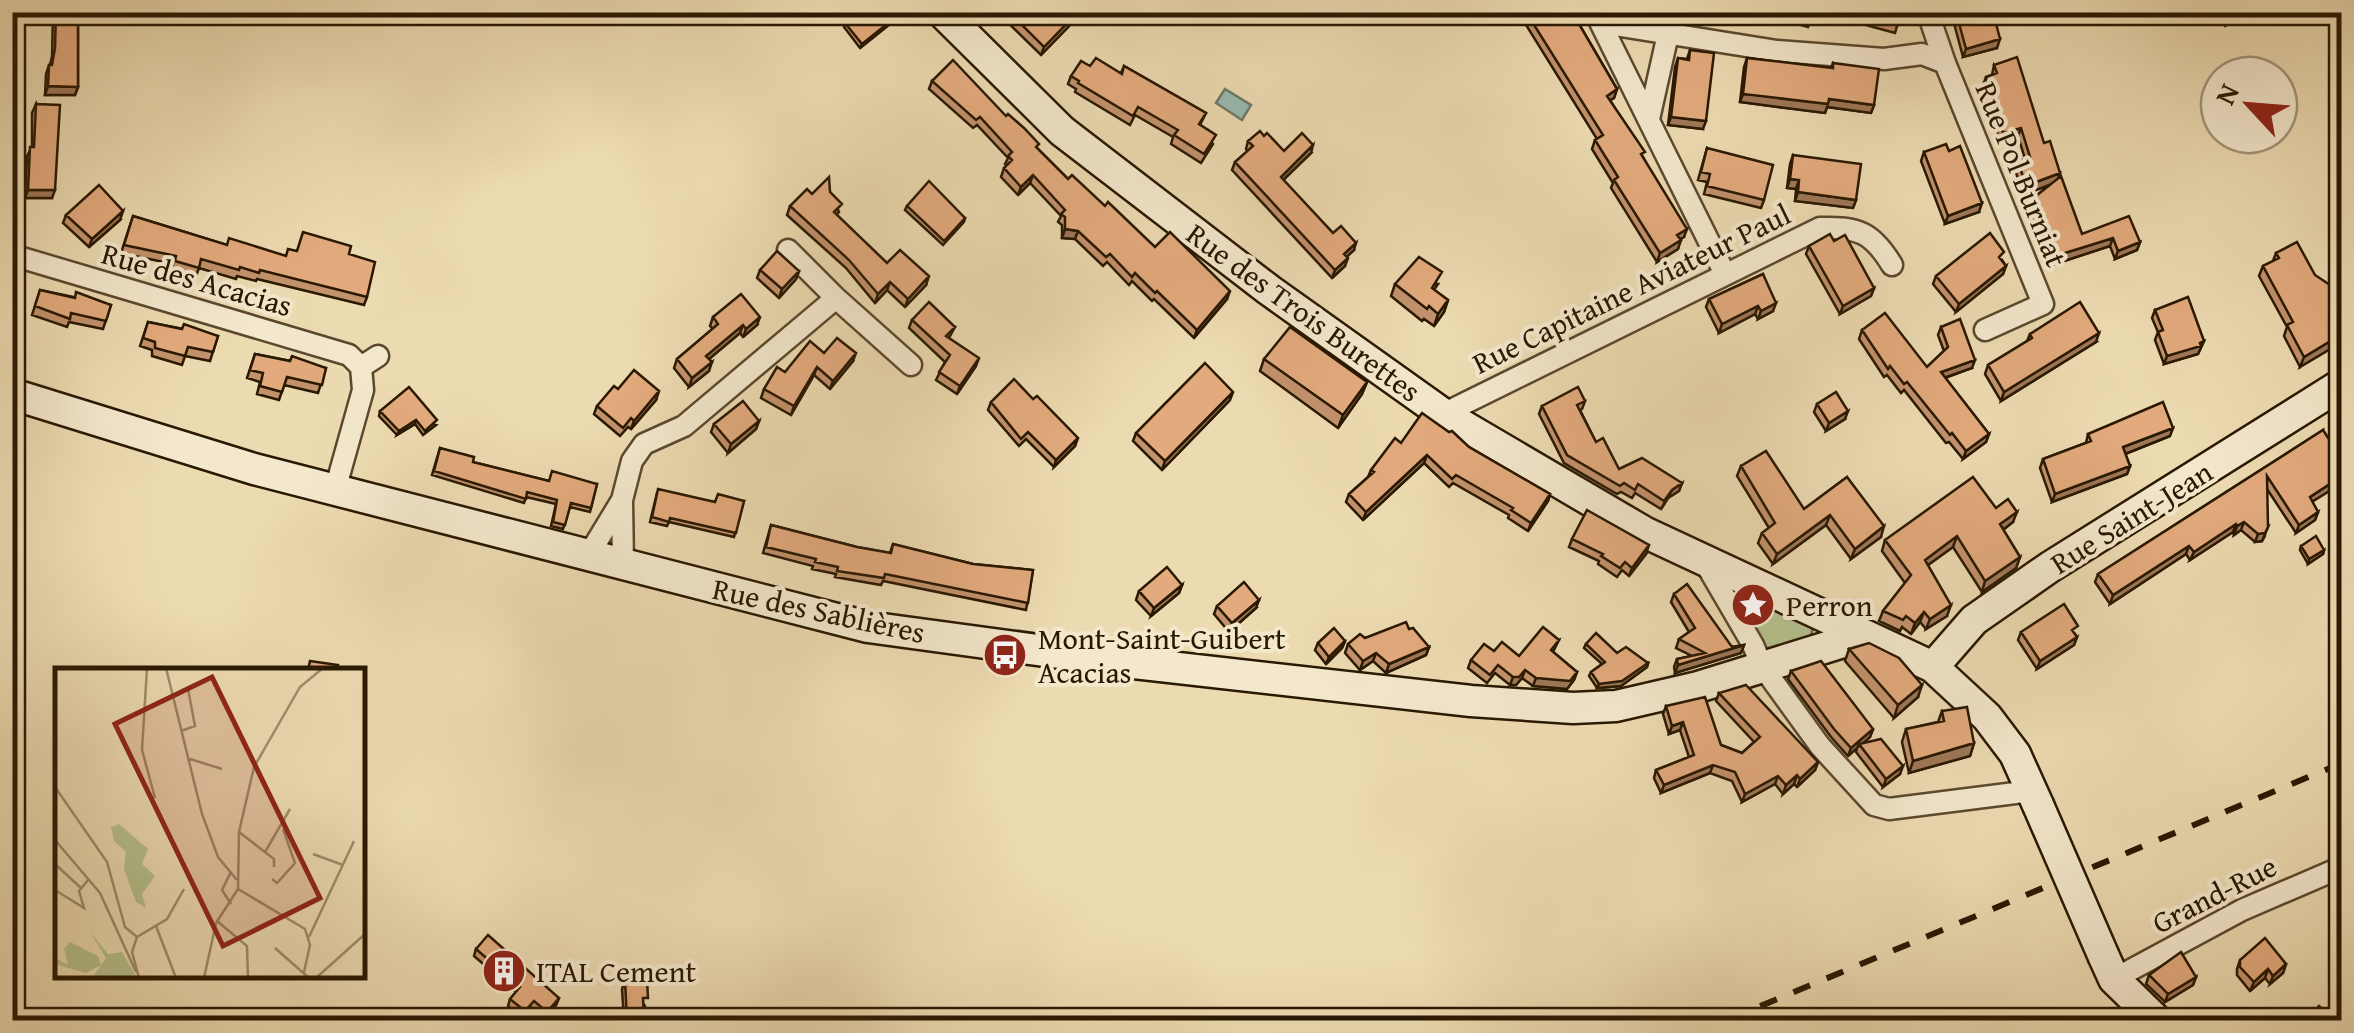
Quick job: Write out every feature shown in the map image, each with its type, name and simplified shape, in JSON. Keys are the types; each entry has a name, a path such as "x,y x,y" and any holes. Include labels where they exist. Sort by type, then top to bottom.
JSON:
{"street":[{"name":"Rue des Trois Burettes","path":"942,12 1062,132 1268,290 1443,414 1644,532 1933,666 1988,718 2015,754 2109,968"},
{"name":"Rue Pol Burniat","path":"1598,18 1668,34 1794,52 1884,59 1922,54 1945,63"},
{"name":"Rue Pol Burniat","path":"1598,18 1726,274"},
{"name":"Rue Pol Burniat","path":"1930,19 2043,304 1985,330"},
{"path":"1649,119 1668,34"},
{"name":"Rue Capitaine Aviateur Paul","path":"1443,414 1820,228 1850,227 1877,242 1892,266"},
{"path":"788,250 911,365"},
{"name":"Rue des Acacias","path":"12,255 369,361 335,490"},
{"path":"623,564 622,500 632,461 644,444 684,426 836,298"},
{"name":"Rue Saint-Jean","path":"1933,666 1974,620 2342,384"},
{"name":"Rue des Sablières","path":"12,394 164,443 335,490 868,627 1134,664 1471,701 1573,708 1616,706 1727,679 1840,642 1857,632"},
{"path":"588,556 622,500"},
{"path":"1703,559 1762,666 1820,746 1874,805 1889,809 2035,798"},
{"name":"Grand-Rue","path":"2109,968 2342,867"},
{"path":"2109,968 2156,1020"}],"green space":[{"path":"1740,590 1813,624 1811,638 1767,651 1737,601"}],"water":[{"path":"1225,89 1251,105 1242,120 1216,103"}],"building":[{"path":"56,12 78,12 78,87 48,86"},
{"path":"858,12 894,12 897,16 862,44 845,23"},
{"path":"1009,12 1067,12 1072,18 1044,47"},
{"path":"1526,12 1572,12 1617,89 1607,96 1645,152 1641,154 1687,229 1677,235 1681,240 1660,253 1614,180 1618,177 1595,140 1603,135"},
{"path":"1787,12 1813,12 1811,19"},
{"path":"1852,12 1901,12 1898,25"},
{"path":"1956,12 1993,12 2000,39 1966,49"},
{"path":"1690,50 1714,53 1706,121 1671,117 1678,58 1689,60"},
{"path":"2017,57 2044,143 2050,141 2060,173 2026,186 2018,161 2030,157 2021,128 2003,133 1986,77 1997,73 1994,65"},
{"path":"1096,58 1122,74 1124,66 1206,113 1199,124 1216,135 1204,154 1174,135 1178,130 1138,107 1133,116 1071,76 1081,61 1090,66"},
{"path":"1747,58 1879,69 1874,105 1743,94"},
{"path":"953,60 1006,116 1024,128 1039,144 1036,147 1068,179 1072,175 1105,206 1108,202 1155,247 1170,232 1230,291 1197,330 1135,273 1132,277 1110,254 1106,257 1078,231 1065,229 1065,217 1061,214 1065,210 1033,175 1021,187 1004,168 1012,160 1008,156 1012,152 980,117 976,120 932,81"},
{"path":"36,104 60,105 55,190 28,190"},
{"path":"1260,131 1284,151 1302,133 1313,145 1281,177 1333,233 1341,226 1356,243 1335,270 1235,162 1253,146 1248,141"},
{"path":"1946,144 1949,151 1960,146 1982,203 1948,216 1924,152"},
{"path":"1707,148 1773,165 1764,200 1707,186 1710,174 1701,172"},
{"path":"1793,155 1861,164 1856,200 1798,192 1799,180 1790,179"},
{"path":"2061,176 2082,234 2129,216 2140,242 2118,251 2113,238 2052,257 2031,200"},
{"path":"829,177 830,192 842,204 834,212 887,263 900,250 929,276 908,299 890,282 878,294 849,260 790,206 807,189 812,194"},
{"path":"929,181 965,218 944,241 907,206"},
{"path":"99,185 123,211 92,239 66,215"},
{"path":"133,216 227,245 229,238 286,256 288,249 297,251 303,232 351,246 349,254 375,262 367,297 201,259 199,268 175,261 176,256 124,245"},
{"path":"1990,233 2004,252 1999,257 2006,266 1959,304 1936,276"},
{"path":"1830,234 1834,241 1845,235 1874,288 1843,306 1809,246"},
{"path":"2297,242 2315,275 2342,293 2342,334 2304,357 2287,325 2293,322 2263,266 2279,258 2276,253"},
{"path":"777,251 799,271 782,289 760,270"},
{"path":"1419,257 1442,272 1432,288 1448,300 1438,314 1395,284"},
{"path":"1763,274 1776,303 1761,311 1758,306 1722,324 1709,299"},
{"path":"40,290 75,298 76,292 111,305 106,321 71,313 70,319 35,306"},
{"path":"741,294 760,317 746,329 743,325 706,356 712,362 692,378 677,359 718,324 713,317"},
{"path":"2188,297 2204,341 2201,346 2167,356 2155,310"},
{"path":"929,302 955,327 946,336 979,358 960,386 939,372 950,355 912,320"},
{"path":"2080,302 2099,333 2004,392 1988,365"},
{"path":"1885,313 1927,367 1948,347 1941,327 1960,319 1975,360 1941,372 1989,434 1966,451 1907,382 1904,384 1890,366 1888,369 1862,330"},
{"path":"148,322 182,329 184,324 218,336 213,352 188,347 185,356 155,348 155,342 143,338"},
{"path":"1290,327 1367,382 1343,415 1264,359"},
{"path":"837,338 856,353 833,381 817,367 794,406 764,389 777,367 785,372 810,341 824,353"},
{"path":"255,354 290,361 292,356 326,368 322,385 287,377 282,392 260,386 263,373 250,370"},
{"path":"1205,363 1233,392 1165,461 1136,433"},
{"path":"634,370 659,391 634,421 631,418 623,428 597,406"},
{"path":"1014,379 1033,399 1037,396 1078,438 1056,460 1028,432 1021,439 991,402"},
{"path":"409,387 437,420 425,431 416,420 399,431 380,411"},
{"path":"1578,387 1585,401 1577,405 1596,442 1603,438 1619,469 1642,458 1682,483 1664,501 1638,484 1635,490 1624,483 1620,486 1567,455 1542,406"},
{"path":"1836,392 1848,411 1829,423 1817,404"},
{"path":"743,401 759,421 731,444 714,424"},
{"path":"2163,402 2173,428 2123,447 2130,466 2055,494 2043,459 2091,441 2088,434"},
{"path":"1422,413 1469,447 1550,494 1531,523 1456,475 1452,479 1427,455 1366,512 1349,494 1374,472 1371,470 1395,438 1401,443"},
{"path":"2323,430 2336,450 2342,445 2342,476 2310,497 2318,512 2299,525 2267,476 2265,533 2258,534 2244,522 2236,524 2194,552 2189,546 2113,595 2098,574"},
{"path":"440,448 474,457 473,462 549,481 552,471 597,484 591,508 571,503 565,525 553,522 557,500 527,492 526,499 434,471"},
{"path":"1766,451 1804,509 1847,477 1884,526 1855,549 1830,515 1777,554 1762,533 1775,523 1741,466"},
{"path":"1973,477 1996,508 2008,499 2017,512 2000,524 2020,557 1985,581 1957,536 1925,560 1951,605 1930,619 1924,612 1915,623 1906,616 1903,620 1883,611 1911,575 1885,540"},
{"path":"658,489 715,502 718,494 744,501 736,533 652,517"},
{"path":"1587,510 1649,545 1632,568 1625,562 1620,568 1603,554 1572,539"},
{"path":"771,525 891,553 893,544 973,564 1033,570 1028,603 885,574 884,578 837,571 838,567 815,562 816,559 766,547"},
{"path":"2316,536 2324,550 2309,559 2301,546"},
{"path":"1167,567 1182,585 1154,608 1139,591"},
{"path":"1244,582 1259,600 1232,623 1217,606"},
{"path":"1687,584 1732,647 1744,645 1678,665 1677,659 1705,653 1679,639 1695,628 1674,594"},
{"path":"2064,604 2078,626 2072,630 2077,637 2040,661 2021,632"},
{"path":"1406,622 1429,647 1389,664 1376,653 1363,661 1348,644 1360,634 1365,638"},
{"path":"1543,627 1559,640 1551,650 1577,672 1570,681 1536,678 1525,670 1519,677 1513,677 1498,665 1490,675 1471,660 1484,644 1494,651 1502,642 1519,656"},
{"path":"1334,628 1345,641 1329,657 1318,643"},
{"path":"1596,633 1617,653 1626,647 1648,663 1622,681 1599,684 1591,672 1605,662 1586,644"},
{"path":"1869,643 1899,658 1922,685 1898,705 1849,649"},
{"path":"310,661 338,665 337,668 308,668"},
{"path":"1821,661 1873,729 1851,748 1791,671"},
{"path":"1746,685 1818,762 1800,779 1797,775 1786,785 1778,776 1745,794 1735,772 1713,765 1664,785 1656,770 1694,755 1683,722 1672,726 1666,706 1705,697 1721,745 1742,753 1760,737 1719,693"},
{"path":"1967,707 1974,743 1913,761 1906,729 1944,721 1942,711"},
{"path":"1881,739 1903,766 1886,779 1859,744"},
{"path":"488,935 559,998 547,1012 534,1001 525,1011 510,999 520,987 476,949"},
{"path":"2265,938 2286,964 2273,976 2268,969 2254,982 2240,967 2240,960"},
{"path":"2181,952 2196,977 2168,994 2149,975"},
{"path":"647,979 644,1020 627,1020 625,980"},
{"path":"2319,1006 2335,1020 2306,1020"}],"railway":[{"path":"1727,1020 2342,763"}],"place":[{"name":"Perron","path":"1753,605"},
{"name":"Mont-Saint-Guibert Acacias","path":"1005,655"},
{"name":"ITAL Cement","path":"504,971"}]}
